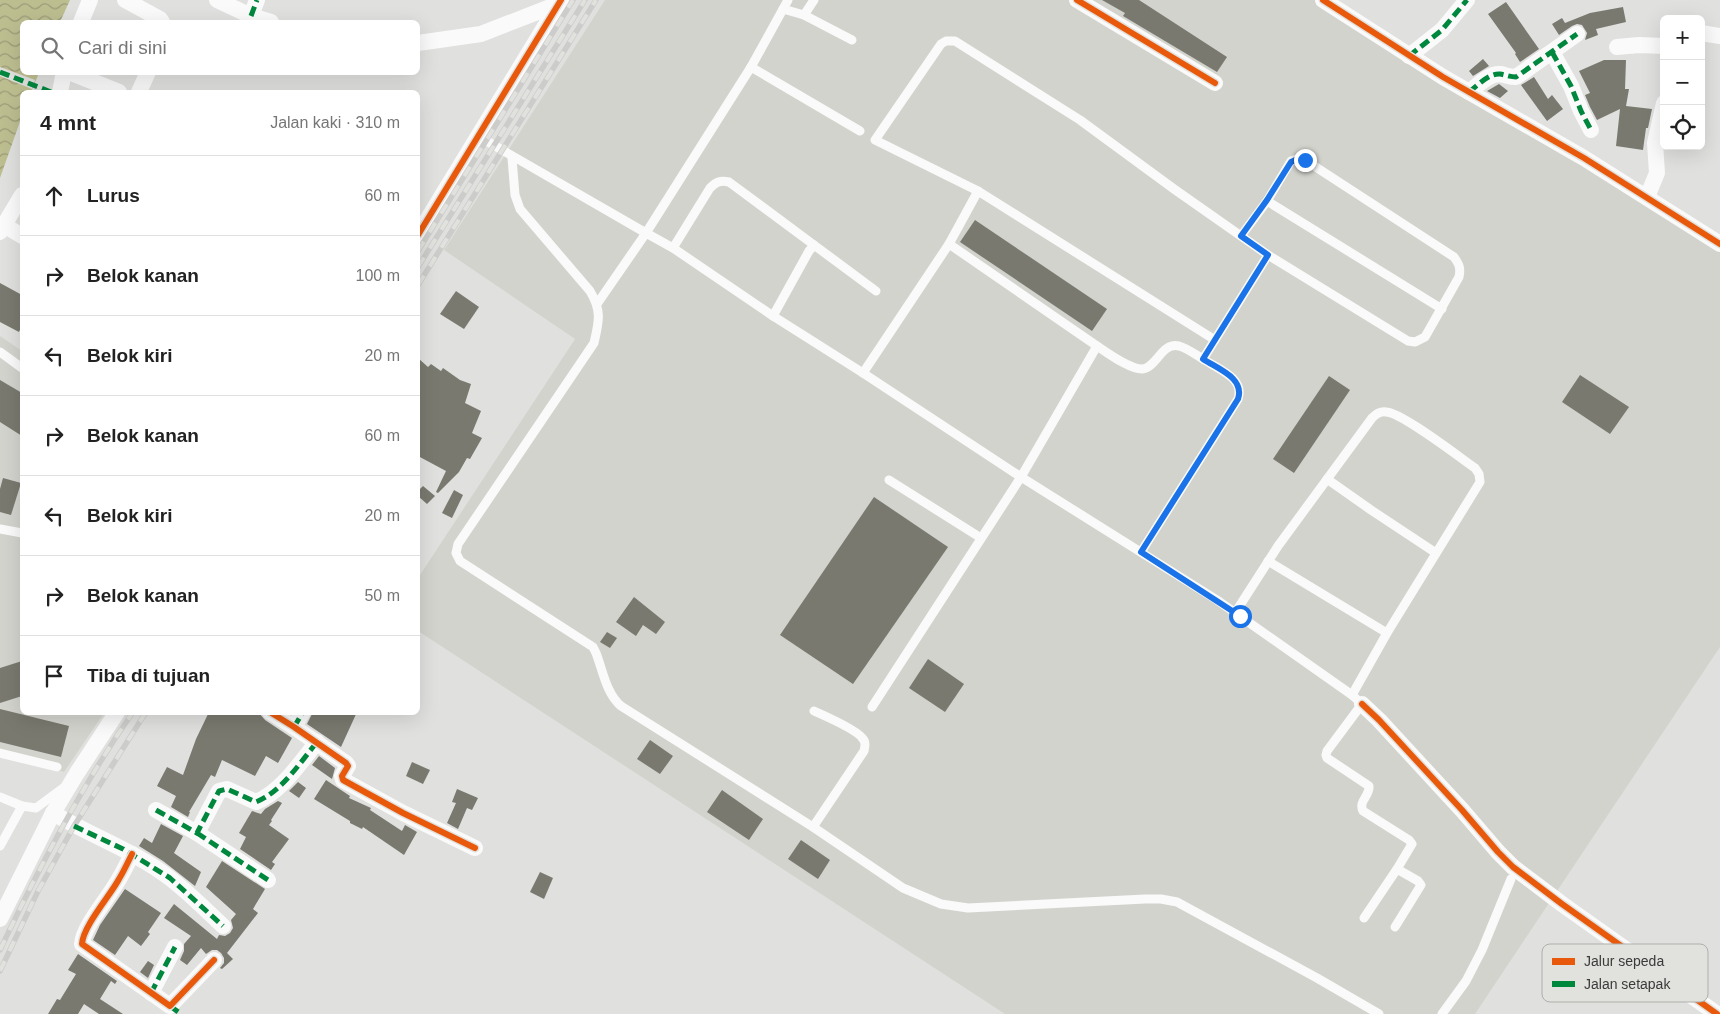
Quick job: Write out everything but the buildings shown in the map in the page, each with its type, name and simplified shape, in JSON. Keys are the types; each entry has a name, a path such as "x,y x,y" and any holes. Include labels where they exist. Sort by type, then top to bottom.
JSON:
{"street":[{"path":"82,20 90,0"},
{"path":"125,0 161,20"},
{"path":"217,0 251,16 264,20"},
{"path":"251,16 257,0"},
{"path":"1077,0 1215,83"},
{"path":"1323,0 1409,56 1647,197 1720,244"},
{"path":"1409,56 1442,30 1467,0"},
{"path":"420,43 480,34 559,2"},
{"path":"420,232 559,2"},
{"path":"1469,92 1496,74 1516,77 1577,34"},
{"path":"1705,34 1720,36"},
{"path":"1617,47 1660,46"},
{"path":"1552,52 1571,86 1580,111 1591,130"},
{"path":"60,90 63,75"},
{"path":"76,75 114,90"},
{"path":"140,90 147,75"},
{"path":"1647,197 1657,173 1655,143 1664,105"},
{"path":"20,198 2,229 20,235"},
{"path":"1357,700 1379,720 1450,796 1513,867 1618,944"},
{"path":"0,919 53,813 115,715"},
{"path":"275,715 346,763 348,766 342,776 343,780 403,813 475,848"},
{"path":"294,727 302,715"},
{"path":"197,833 219,791 227,790 256,802 262,800 282,783 317,742"},
{"path":"156,810 197,833 268,880"},
{"path":"53,813 74,826 132,854 170,878 222,926"},
{"path":"132,854 119,879 89,925 82,944 175,1010 214,960"},
{"path":"151,993 175,946"},
{"path":"1700,1002 1717,1014"}],"lane":[{"path":"597,304 646,233 751,67 788,0"},
{"path":"804,15 814,0"},
{"path":"783,9 804,15 852,40"},
{"path":"1215,340 978,192 875,140 941,44 951,40 1080,120 1241,236 1268,255 1408,342 1415,342 1425,337 1459,277 1461,269 1454,257 1300,158 1291,162 1241,236"},
{"path":"751,67 860,131"},
{"path":"478,136 512,158 673,248 1021,477 1235,613 1357,700"},
{"path":"512,158 515,195 520,209 590,291 597,304 598,325 594,343 465,532 458,544 456,553 460,561 593,647 610,692 614,700 621,706 813,827 903,888 941,904 968,908 1145,900 1177,902 1380,1014"},
{"path":"673,248 710,188 721,180 729,182 876,291"},
{"path":"863,373 949,244 978,192"},
{"path":"1267,200 1442,309"},
{"path":"949,244 1097,346 1134,368 1148,368 1165,350 1172,346 1180,346 1236,380 1240,393 1233,408 1141,552"},
{"path":"774,316 814,245"},
{"path":"1203,359 1268,255"},
{"path":"872,707 1021,477 1097,346"},
{"path":"0,352 20,367"},
{"path":"1235,613 1268,562 1327,479 1372,418 1379,412 1394,413 1475,468 1479,474 1480,482 1476,489 1386,633 1357,700 1326,755 1327,758 1369,786 1370,790 1362,802 1361,808 1363,811 1411,842 1412,847 1364,918"},
{"path":"1327,479 1436,553"},
{"path":"889,480 981,538"},
{"path":"0,529 20,533"},
{"path":"1268,562 1386,633"},
{"path":"813,827 864,751 865,744 864,739 856,733 814,711"},
{"path":"0,753 57,767"},
{"path":"0,797 22,806 36,808 71,782"},
{"path":"0,846 22,806"},
{"path":"1395,927 1421,885 1418,881 1397,870"},
{"path":"1442,1014 1466,981 1482,950 1511,879"}],"shaded area":[{"path":"605,0 1325,0 1720,246 1720,647 1475,1014 1005,1014 420,632 420,575 575,339 444,250"},
{"path":"0,336 20,350 20,715 103,715 64,772 0,756"}],"water":[{"path":"0,0 70,0 61,20 20,20 20,75 38,75 32,90 20,90 20,122 0,178"}],"pier":[{"path":"0,67 35,80 32,89 0,76"}],"railway":[{"path":"420,248 573,0"},
{"path":"420,264 585,0"},
{"path":"420,282 596,0"},
{"path":"0,950 78,799 131,715"},
{"path":"0,971 38,891 74,826 144,715"}],"marked path":[{"path":"251,16 257,0"},
{"path":"1409,56 1442,30 1467,0"},
{"path":"1469,92 1483,80 1496,74 1516,77 1577,34"},
{"path":"1552,52 1571,86 1591,130"},
{"path":"0,72 46,90"},
{"path":"294,727 301,715"},
{"path":"156,810 197,833 219,791 227,789 256,802 282,784 317,742"},
{"path":"74,826 123,849 170,878 223,926"},
{"path":"197,833 268,880"},
{"path":"151,993 175,947"},
{"path":"170,1006 181,1014"}],"cycle path":[{"path":"420,232 561,0"},
{"path":"1077,0 1215,83"},
{"path":"1323,0 1443,77 1584,158 1720,244"},
{"path":"1362,704 1379,720 1513,867 1618,944"},
{"path":"275,715 346,763 348,766 342,776 343,780 403,813 475,848"},
{"path":"132,854 123,873 87,929 82,944 170,1006 214,960"},
{"path":"1700,1002 1717,1014"}],"route":[{"path":"1240,616 1141,552 1238,399 1240,393 1236,380 1203,359 1268,255 1241,236 1291,162 1300,158 1305,160"}]}
